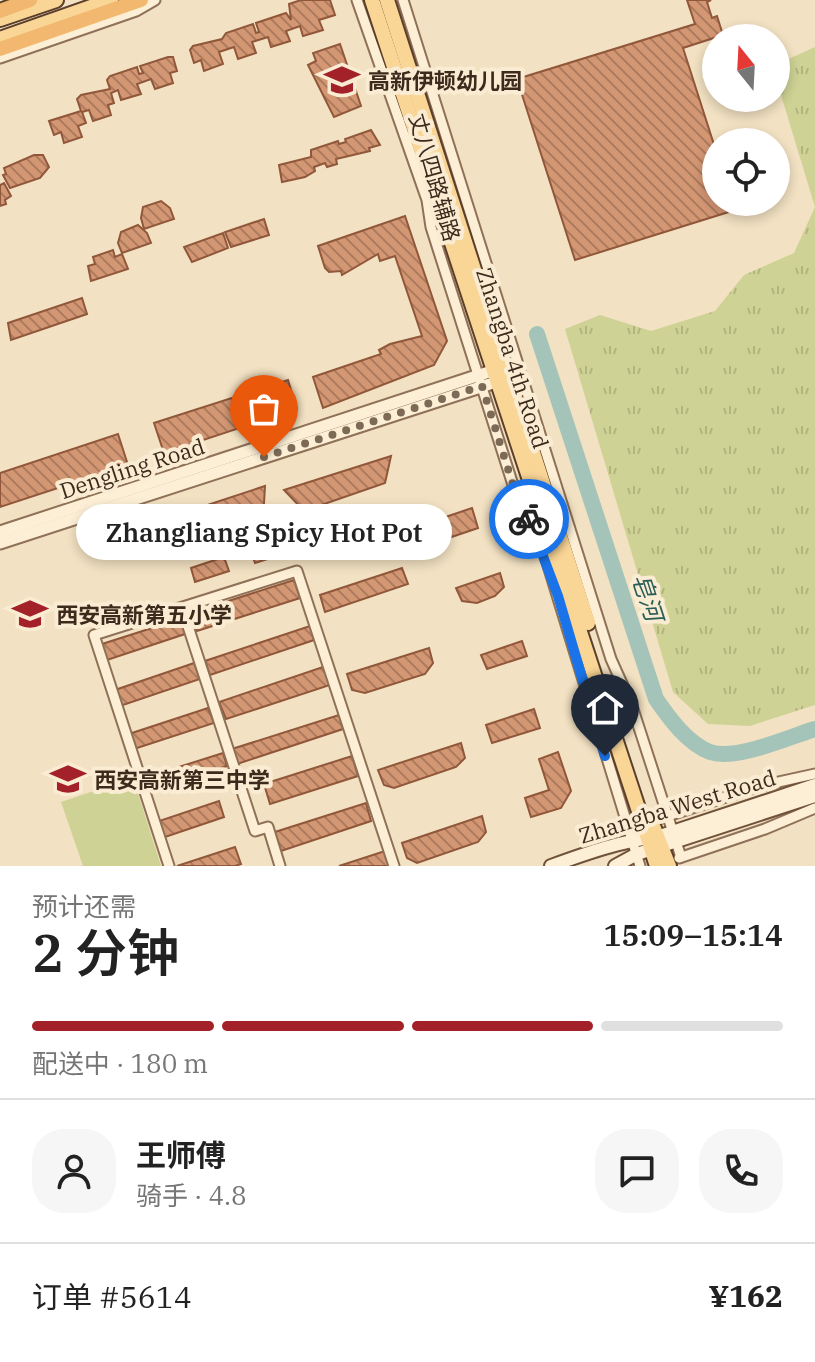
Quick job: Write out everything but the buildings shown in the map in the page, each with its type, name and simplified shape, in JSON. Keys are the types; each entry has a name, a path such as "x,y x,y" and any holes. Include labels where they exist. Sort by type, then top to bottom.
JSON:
{"highway":[{"path":"0,11 30,0"},
{"path":"0,49 141,0"}],"main road":[{"path":"0,19 56,0"},
{"path":"0,39 111,0"},
{"name":"Zhangba 4th Road","path":"372,0 502,374"},
{"name":"Zhangba 4th Road","path":"387,0 647,842 664,864"},
{"name":"Zhangba West Road","path":"675,836 815,785"},
{"name":"Zhangba West Road","path":"551,866 617,842 647,842 675,836 815,796"},
{"name":"Zhangba West Road","path":"615,866 647,842"}],"street":[{"path":"0,58 136,11 155,0"},
{"name":"丈八四路辅路","path":"357,0 427,200 431,227 513,485 542,546 628,829 647,842"},
{"name":"丈八四路辅路","path":"403,0 611,659 632,706 675,836 664,864"},
{"name":"Dengling Road","path":"0,532 502,374"},
{"name":"Dengling Road","path":"0,543 480,381"},
{"path":"169,866 94,635 297,571 394,866"},
{"path":"182,608 255,831 268,827 280,866"},
{"path":"628,829 647,842 668,816 756,787 815,774"},
{"path":"664,864 815,808"}],"green space":[{"path":"815,47 815,207 786,112 790,112 790,58"},
{"path":"815,207 815,705 750,726 708,724 673,692 565,329 600,315 651,331 715,311 744,275 794,253"},
{"path":"133,778 161,866 83,866 61,802"}],"waterway":[{"name":"皂河","path":"537,334 656,699 680,730 710,752 748,751 815,729"}],"way so far":[{"path":"264,457 482,386 513,485 529,519"}],"place":[{"name":"高新伊顿幼儿园","path":"342,80"},
{"name":"Zhangliang Spicy Hot Pot","path":"264,457"},
{"name":"西安高新第五小学","path":"30,614"},
{"name":"西安高新第三中学","path":"68,779"}],"route":[{"path":"529,519 542,546 605,756"}]}
